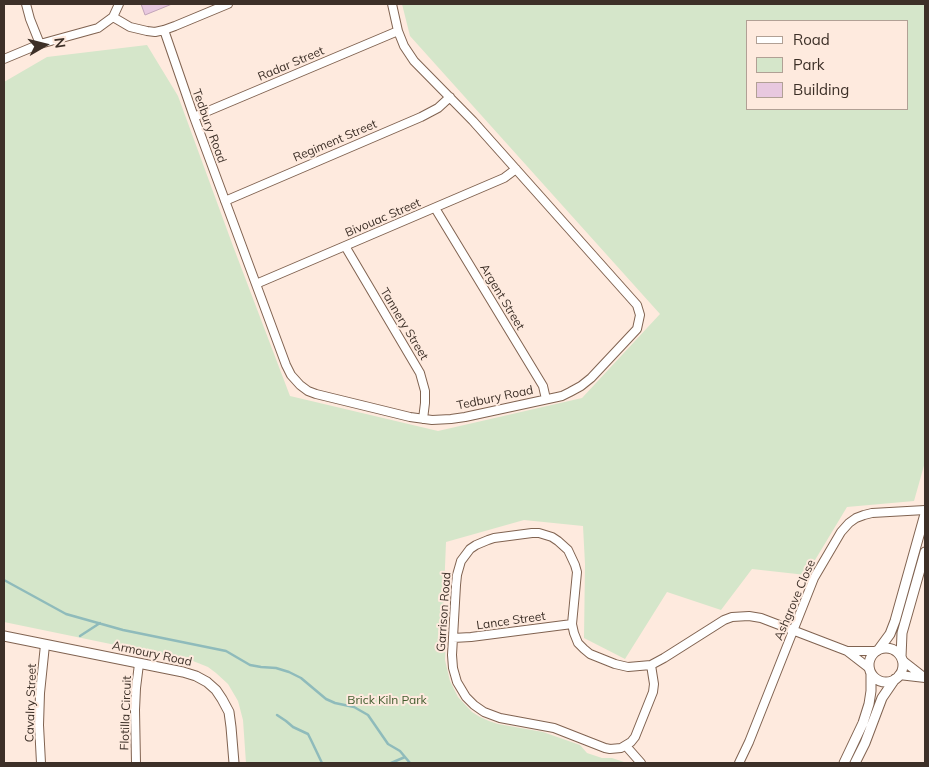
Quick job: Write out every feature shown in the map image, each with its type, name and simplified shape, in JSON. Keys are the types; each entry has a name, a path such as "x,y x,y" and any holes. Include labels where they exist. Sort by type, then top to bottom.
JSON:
{"street":[{"path":"26,4 30,20 40,44"},
{"path":"4,59 40,44 98,28 114,16 119,4"},
{"path":"114,16 130,27 155,32 228,4"},
{"name":"Tedbury Road","path":"164,30 194,117 286,365 291,375 300,385 316,394 410,417 439,420 546,399 570,392 591,378 636,329 640,315 636,302 450,97 414,61 404,46 398,31 392,4"},
{"name":"Radar Street","path":"194,117 398,31"},
{"name":"Regiment Street","path":"225,200 421,117 438,108 450,97"},
{"name":"Bivouac Street","path":"256,284 504,178 516,169"},
{"name":"Argent Street","path":"435,208 543,386 546,399"},
{"name":"Tannery Street","path":"345,246 420,373 425,391 423,419"},
{"path":"844,763 862,723 868,704 871,691 870,660 890,634 895,621 925,512"},
{"name":"Ashgrove Close","path":"739,763 814,578 842,532 848,524 864,515 872,513 925,512"},
{"name":"Garrison Road","path":"626,746 615,749 605,748 554,728 500,718 484,712 470,701 458,682 453,668 452,655 456,575 461,561 476,545 488,540 532,533 552,537 563,545 572,558 577,572 572,624 578,643 590,654 615,664 636,667 651,664 664,658 724,620 732,617 749,616 761,618 847,651 871,671"},
{"path":"855,763 865,743 882,698 902,668 902,633 925,552"},
{"name":"Lance Street","path":"453,638 572,624"},
{"name":"Armoury Road","path":"4,636 183,672 201,679 216,690 229,712 234,763"},
{"name":"Cavalry Street","path":"41,763 40,693 46,644"},
{"path":"878,650 888,648 896,652 901,659 925,678"},
{"name":"Garrison Road","path":"847,651 878,650"},
{"name":"Flotilla Circuit","path":"136,763 135,710 139,664"},
{"path":"641,763 626,746 635,737 653,692 654,684 651,664"},
{"path":"871,671 877,679 884,682 897,677 925,678"}],"green space":[{"name":"Brick Kiln Park","path":"402,4 925,4 925,462 914,501 847,507 806,575 752,569 721,610 667,592 625,659 584,638 585,564 583,526 524,520 446,542 443,616 447,615 445,660 450,681 458,697 472,712 489,721 543,732 580,745 587,753 627,763 246,763 243,720 238,701 228,684 208,667 193,661 4,622 4,82 47,57 147,45 178,96 290,396 438,431 582,398 660,314 410,36"}],"building":[{"path":"141,4 172,4 145,15"}],"waterway":[{"path":"4,580 66,614 123,630 226,651 250,665 276,668 289,672 301,678 326,699 354,707 368,715 388,744 400,751 410,763"},
{"path":"80,636 100,623"},
{"path":"277,715 293,727 308,734 322,763"},
{"path":"391,763 405,757"}]}
